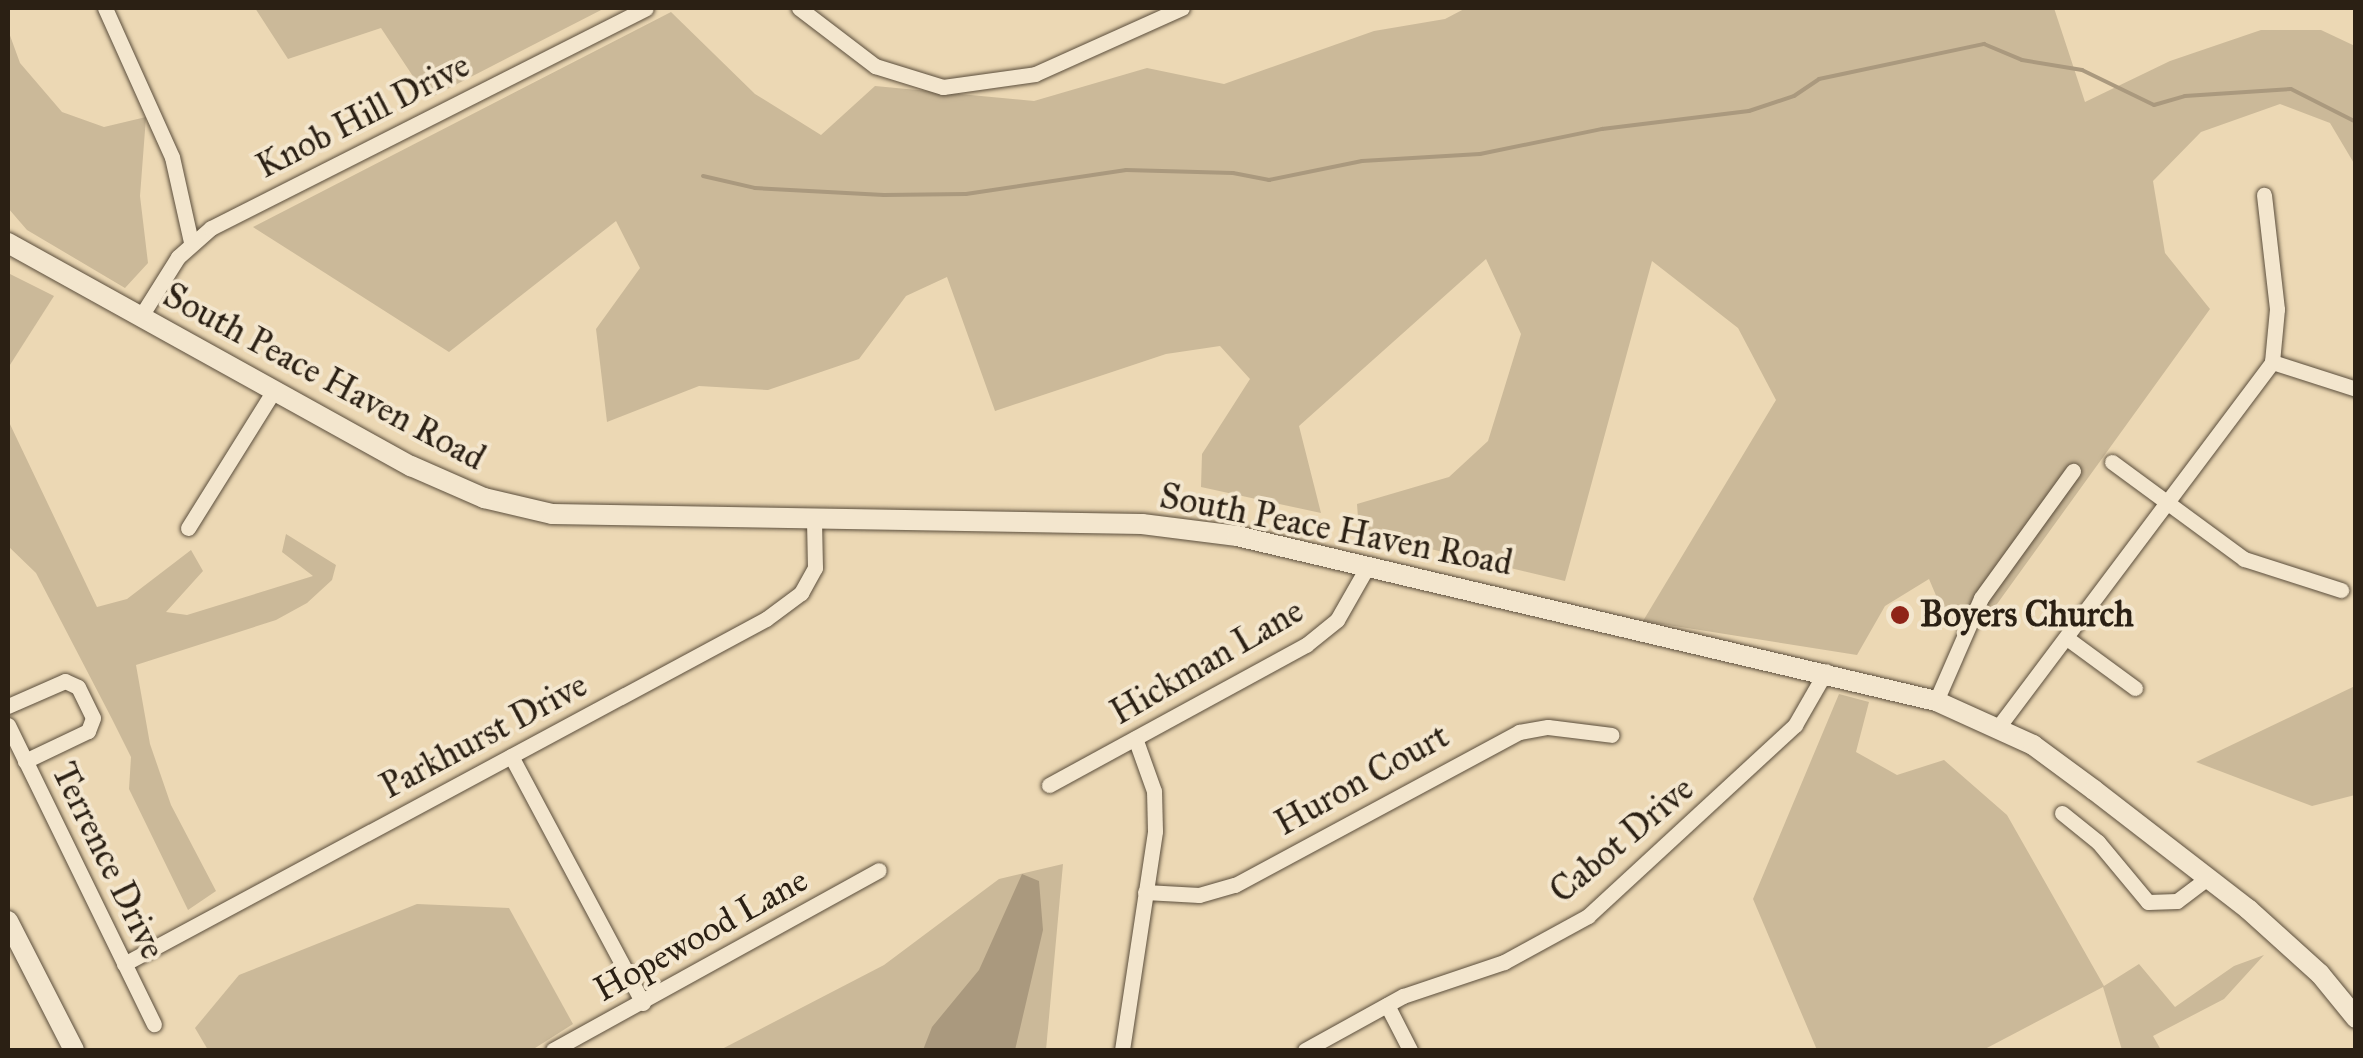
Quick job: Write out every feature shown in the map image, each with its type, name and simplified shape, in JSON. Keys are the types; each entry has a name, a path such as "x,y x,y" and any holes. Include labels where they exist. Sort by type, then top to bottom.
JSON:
{"main road":[{"name":"South Peace Haven Road","path":"8,243 273,392 484,498 552,514 1142,524 1369,564 1936,701 1998,726 2207,878 2320,974 2356,1018"},
{"path":"8,904 24,948"},
{"path":"8,921 74,1050"}],"street":[{"path":"105,8 172,158 191,242"},
{"name":"Knob Hill Drive","path":"141,316 191,242 265,198 646,8"},
{"path":"799,8 875,66 944,87 1034,74 1182,8"},
{"path":"1998,726 2068,639 2272,362 2276,308 2264,195"},
{"path":"2272,362 2356,389"},
{"path":"188,528 273,392"},
{"path":"2112,462 2166,506 2244,558 2341,590"},
{"path":"1936,701 1981,598 2074,471"},
{"name":"Parkhurst Drive","path":"124,964 766,619 801,593 814,568 814,520"},
{"name":"Hickman Lane","path":"1049,784 1306,645 1337,620 1369,564"},
{"path":"2068,639 2135,688"},
{"name":"Cabot Drive","path":"1305,1050 1387,1005 1504,962 1588,916 1776,744 1826,672"},
{"path":"8,706 65,681 78,687 94,718 88,730 25,760"},
{"name":"Terrence Drive","path":"8,726 12,746 25,760 154,1024"},
{"name":"Huron Court","path":"1145,892 1199,896 1235,885 1519,732 1548,727 1612,735"},
{"path":"1122,1050 1156,811 1135,738"},
{"path":"510,756 643,1002"},
{"path":"2062,813 2098,842 2148,902 2177,902 2207,878"},
{"name":"Hopewood Lane","path":"552,1050 878,870"},
{"path":"1387,1005 1410,1050"}],"shaded area":[{"path":"255,8 605,8 428,99 381,28 288,59"},
{"path":"1466,8 2054,8 2085,102 2170,61 2261,30 2321,30 2355,46 2355,165 2330,123 2280,104 2201,132 2153,181 2165,253 2210,309 1984,622 1949,626 1929,579 1885,606 1857,655 1643,621 1776,400 1738,328 1652,261 1565,581 1359,532 1357,504 1449,477 1488,441 1521,334 1486,259 1299,426 1321,513 1201,487 1202,454 1250,379 1220,346 1166,354 995,411 947,277 906,296 859,359 768,390 699,386 607,422 596,329 640,268 616,221 449,352 253,227 671,12 755,94 821,135 875,86 1034,101 1147,68 1224,84 1374,31 1445,19"},
{"path":"8,30 20,63 62,112 104,127 146,117 140,196 148,263 125,288 27,230 8,208"},
{"path":"8,273 54,296 8,368"},
{"path":"8,420 97,607 127,599 191,550 203,571 166,612 187,615 313,576 282,552 286,534 336,565 332,580 307,603 276,620 136,665 150,744 171,805 216,891 188,910 129,789 131,757 36,573 8,546"},
{"path":"2355,686 2355,795 2312,806 2196,762"},
{"path":"1839,694 1869,702 1856,752 1897,775 1944,760 2007,815 2104,986 2139,964 2175,1007 2234,966 2264,955 2224,999 2153,1036 2161,1050 2122,1050 2103,987 1983,1050 1817,1050 1753,899"},
{"path":"1063,864 1046,1050 720,1050 884,965 999,879"},
{"path":"1022,874 1039,881 1043,930 1015,1050 923,1050 932,1027 979,970"},
{"path":"417,904 509,908 573,1024 532,1050 208,1050 195,1028 239,975"}],"waterway":[{"path":"703,176 755,188 884,195 966,194 1126,170 1233,173 1269,180 1362,161 1480,154 1602,129 1749,111 1794,96 1819,79 1984,44 2022,60 2082,70 2154,105 2185,96 2291,89 2356,122"}],"place":[{"name":"Boyers Church","path":"1900,615"}]}
